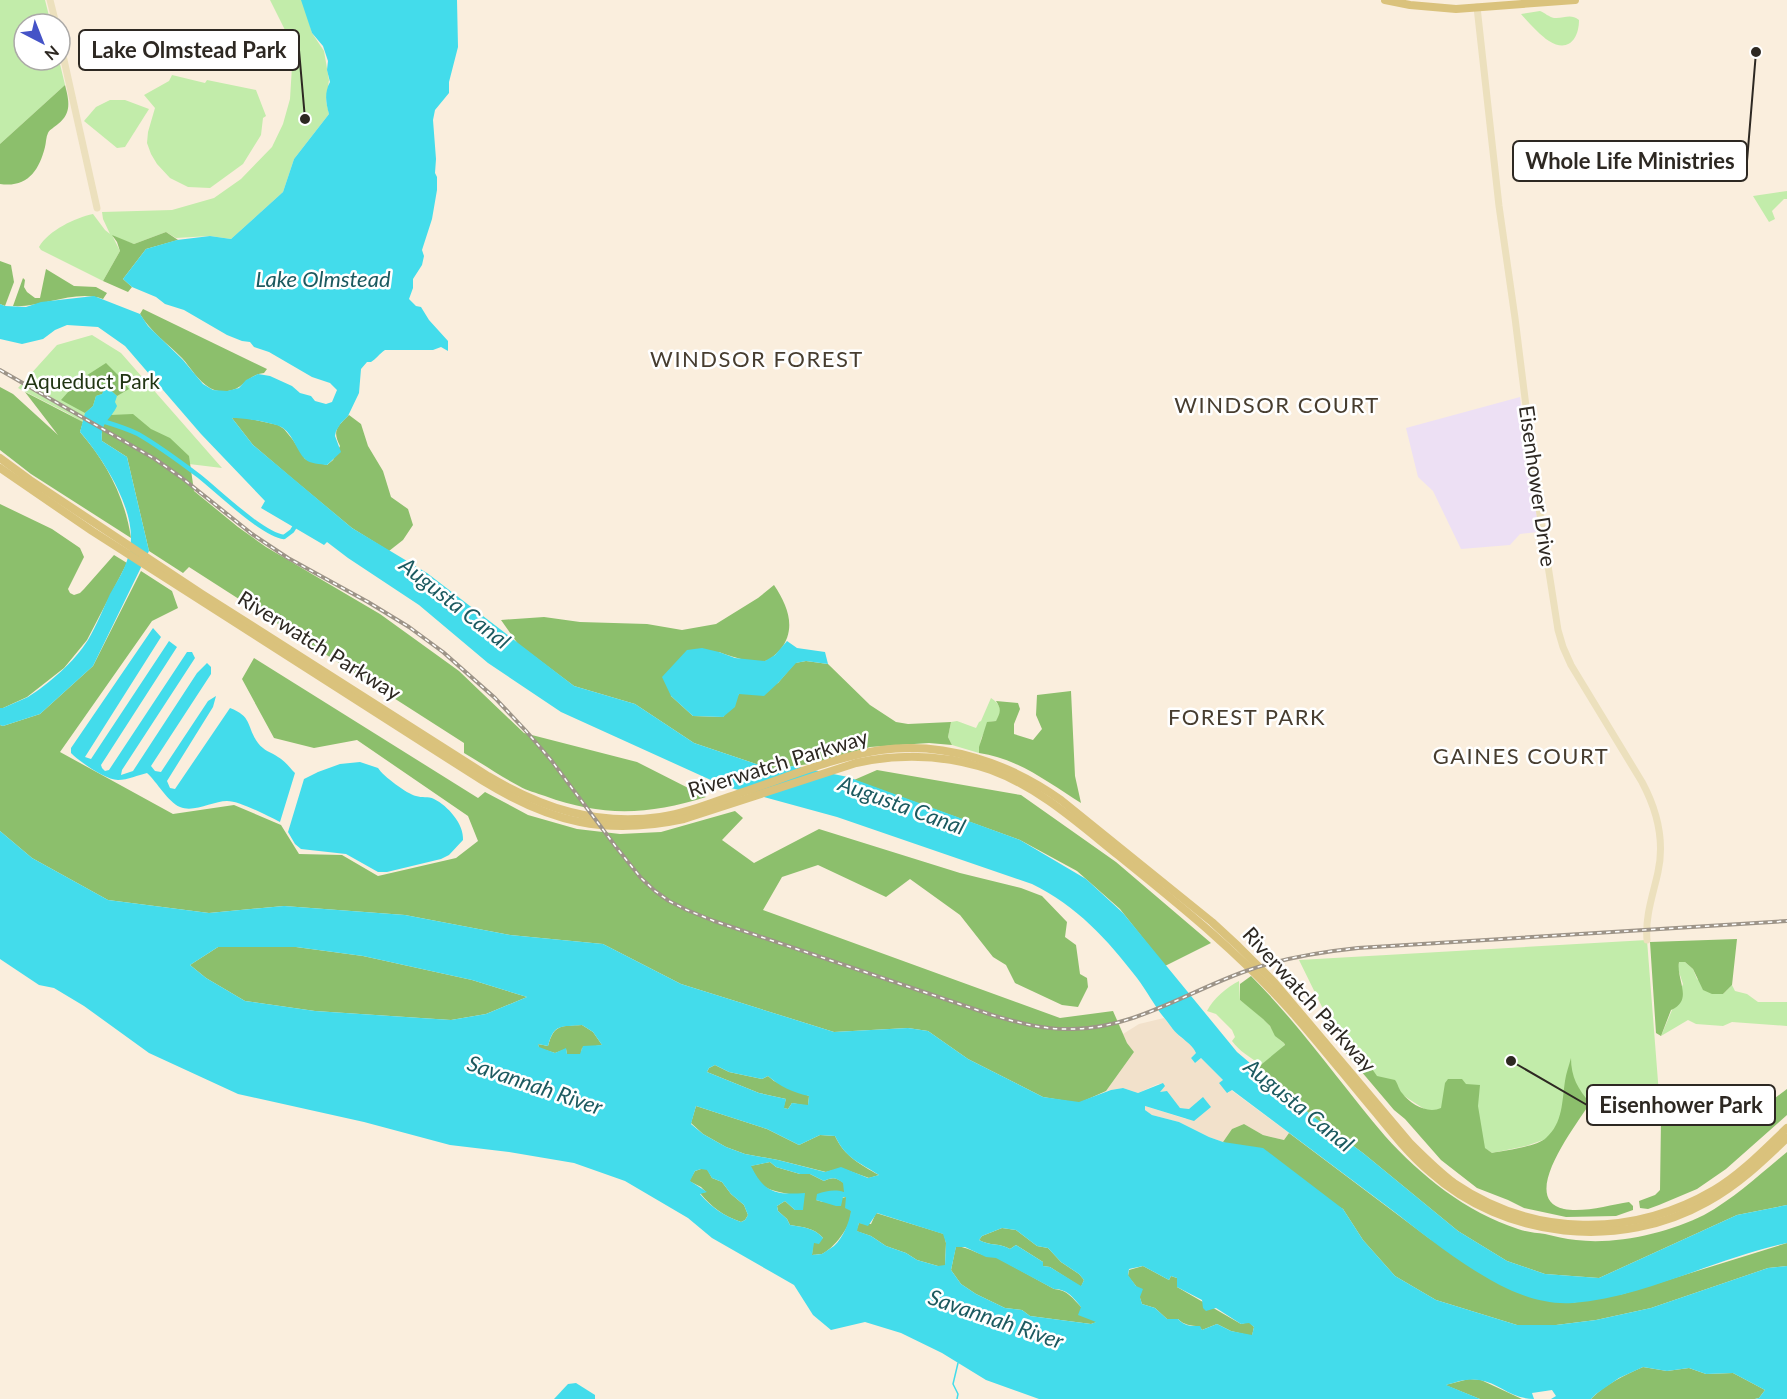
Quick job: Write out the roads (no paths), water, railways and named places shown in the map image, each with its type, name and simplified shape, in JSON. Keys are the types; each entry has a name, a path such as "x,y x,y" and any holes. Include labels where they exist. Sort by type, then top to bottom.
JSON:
{"main road":[{"path":"1385,0 1432,8 1575,0"},
{"name":"Riverwatch Parkway","path":"0,458 164,568 488,776 512,790 562,810 588,817 659,817 697,807 843,758 883,750 923,749 967,755 1003,767 1044,788 1060,800 1210,925 1240,957 1272,984 1427,1160 1469,1192 1505,1209 1531,1218 1591,1226 1632,1221 1666,1213 1714,1190 1735,1176 1787,1128"},
{"name":"Riverwatch Parkway","path":"0,468 92,531 492,787 543,812 596,825 646,826 684,819 856,763 906,756 931,757 974,765 1012,779 1031,789 1210,925"},
{"name":"Riverwatch Parkway","path":"1272,984 1402,1145 1423,1166 1442,1183 1473,1203 1514,1221 1551,1230 1597,1232 1622,1230 1662,1221 1684,1214 1724,1192 1750,1174 1787,1138"}],"street":[{"name":"Eisenhower Drive","path":"1477,7 1499,206 1537,495 1558,630 1571,665 1642,782 1658,819 1660,859 1648,911 1647,940"},
{"path":"67,72 97,208"}],"water":[{"path":"301,0 457,0 458,47 449,82 449,93 435,110 433,120 437,190 432,219 422,250 424,256 422,265 413,279 409,299 416,306 421,307 429,320 448,341 448,351 441,347 433,350 385,350 371,362 367,362 361,369 359,393 348,416 336,431 335,436 341,452 327,465 307,461 290,435 279,426 243,418 232,418 253,445 352,528 427,573 574,686 635,704 694,743 771,769 794,766 848,777 1020,840 1086,879 1123,913 1237,1052 1311,1115 1363,1153 1458,1231 1507,1261 1545,1274 1599,1278 1737,1215 1787,1205 1787,1243 1627,1293 1573,1303 1556,1303 1531,1298 1492,1281 1446,1251 1232,1090 1227,1093 1219,1083 1223,1080 1201,1058 1195,1063 1191,1058 1196,1053 1193,1048 1173,1029 1114,950 1063,902 1032,884 837,817 724,786 561,712 488,663 419,605 327,542 324,545 261,508 265,501 201,434 125,346 98,327 67,325 43,339 22,344 0,339 0,304 26,307 41,302 94,296 140,314 148,326 183,360 203,384 213,390 227,391 239,388 246,380 258,374 270,376 292,386 300,393 311,396 315,401 326,404 332,402 337,390 330,383 312,377 269,352 254,347 250,342 227,335 184,310 165,304 156,297 132,287 123,279 146,249 177,240 210,236 231,239 283,192 294,159 329,114 326,98 330,82 327,70 328,61 323,46 312,33"},
{"path":"107,387 117,396 115,402 117,406 104,426 102,441 127,457 149,551 93,666 40,714 3,726 0,725 0,708 36,691 61,672 76,656 94,629 127,561 131,539 127,511 106,468 80,432 85,413 93,406 96,396 102,394"},
{"path":"153,628 161,637 85,757 91,759 169,641 177,647 101,765 102,768 105,771 109,770 187,652 192,652 195,658 122,770 121,775 133,771 197,673 207,663 211,667 211,674 151,766 155,771 161,772 208,701 216,696 213,707 167,781 170,788 175,789 230,708 246,719 260,746 283,760 295,773 280,822 239,803 227,801 191,809 180,807 171,801 147,773 125,779 113,779 93,770 71,753 71,748"},
{"path":"787,641 797,648 825,652 828,664 806,661 796,663 764,696 739,694 735,707 723,717 693,716 671,696 662,677 687,650 702,648 735,658 765,661 775,655"},
{"path":"360,762 378,768 390,780 412,795 432,798 439,802 458,822 463,840 449,855 441,859 387,872 378,872 346,854 301,849 288,832 304,779 340,764"},
{"name":"Savannah River","path":"0,831 32,858 108,900 209,913 284,906 405,915 510,935 603,944 681,984 834,1032 908,1028 928,1031 968,1059 1043,1097 1079,1102 1111,1090 1123,1088 1138,1093 1163,1083 1165,1086 1160,1092 1167,1091 1180,1108 1189,1109 1203,1097 1211,1107 1194,1121 1145,1106 1145,1110 1152,1115 1179,1122 1223,1142 1263,1148 1343,1209 1363,1240 1395,1276 1436,1300 1517,1325 1556,1325 1596,1320 1651,1308 1768,1268 1787,1266 1787,1399 1755,1399 1759,1398 1765,1390 1733,1373 1706,1374 1689,1368 1667,1371 1643,1367 1619,1378 1591,1399 1551,1399 1556,1396 1552,1390 1532,1393 1534,1399 1526,1398 1493,1384 1471,1380 1446,1385 1480,1399 1039,1399 986,1380 942,1353 901,1333 865,1322 831,1330 813,1315 794,1285 712,1238 688,1218 625,1181 574,1163 450,1145 364,1122 238,1094 149,1053 84,1006 54,988 39,985 0,959","holes":["218,947 296,947 363,956 472,980 527,997 486,1014 451,1020 315,1011 245,1001 206,978 190,965","582,1025 593,1032 602,1045 583,1046 580,1054 567,1054 566,1048 555,1053 539,1047 538,1044 548,1046 556,1030","715,1065 729,1072 762,1079 768,1076 787,1089 809,1096 808,1105 792,1103 788,1109 784,1108 786,1099 759,1093 707,1072","696,1106 767,1129 799,1145 820,1135 835,1136 848,1155 879,1175 868,1178 841,1167 825,1172 745,1154 726,1147 691,1124","770,1162 776,1167 800,1174 810,1174 824,1181 834,1178 843,1183 844,1192 817,1194 816,1200 841,1206 843,1197 846,1197 845,1208 851,1211 845,1230 837,1243 822,1254 812,1255 814,1243 819,1244 823,1238 812,1230 790,1225 778,1211 777,1206 785,1201 795,1210 803,1210 805,1193 772,1190 766,1187 751,1166","707,1170 712,1178 722,1182 744,1205 748,1215 745,1220 741,1222 718,1211 700,1194 707,1192 690,1181 695,1171","877,1213 943,1234 946,1243 945,1265 938,1266 917,1260 906,1253 886,1246 871,1236 857,1231 859,1223 868,1226","1002,1228 1016,1230 1037,1246 1048,1248 1061,1262 1084,1280 1081,1286 1050,1267 1043,1266 1043,1262 1016,1245 1010,1249 979,1240 982,1236","956,1247 965,1247 986,1257 996,1258 1054,1289 1066,1292 1081,1307 1078,1315 1096,1322 1091,1324 1030,1316 1022,1310 1005,1308 961,1284 951,1270","1143,1266 1169,1280 1171,1276 1177,1278 1177,1287 1202,1300 1206,1311 1216,1308 1241,1324 1249,1323 1254,1327 1252,1335 1231,1331 1217,1324 1202,1330 1200,1326 1191,1326 1178,1319 1167,1319 1155,1308 1142,1304 1140,1297 1143,1289 1136,1286 1128,1275 1129,1269"]},
{"path":"576,1383 595,1395 595,1399 554,1399 568,1384"}],"waterway":[{"path":"99,420 133,432 154,444 199,476 252,520 275,534 284,537 297,523"},
{"path":"957,1399 958,1394 953,1384 958,1363"}],"railway":[{"path":"0,370 155,459 252,534 288,558 409,627 443,652 495,698 526,731 551,760 641,878 669,901 714,921 992,1015 1042,1027 1073,1029 1096,1027 1140,1015 1246,971 1274,962 1316,954 1358,948 1787,921"}],"place":[{"name":"Whole Life Ministries","path":"1756,52"},
{"name":"Lake Olmstead Park","path":"305,119"},
{"name":"Eisenhower Park","path":"1511,1061"}],"district":[{"name":"WINDSOR FOREST","path":"757,359"},
{"name":"WINDSOR COURT","path":"1277,405"},
{"name":"FOREST PARK","path":"1247,717"},
{"name":"GAINES COURT","path":"1521,756"}],"water label":[{"name":"Lake Olmstead","path":"323,279"},
{"name":"Augusta Canal","path":"455,603"},
{"name":"Augusta Canal","path":"902,805"},
{"name":"Augusta Canal","path":"1299,1105"}],"park label":[{"name":"Aqueduct Park","path":"92,382"}]}
